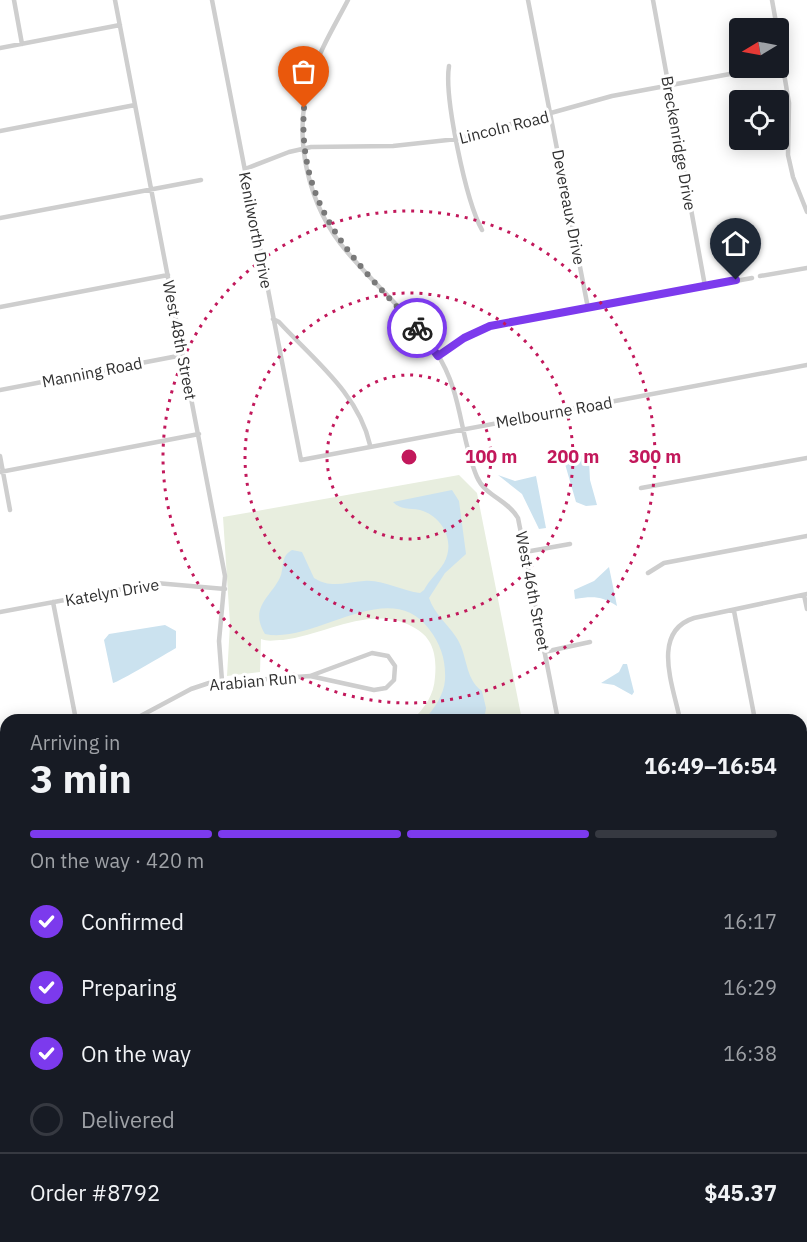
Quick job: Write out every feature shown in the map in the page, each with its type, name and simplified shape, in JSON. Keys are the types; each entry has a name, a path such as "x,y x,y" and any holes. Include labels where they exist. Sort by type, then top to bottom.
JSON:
{"street":[{"path":"14,0 22,44"},
{"name":"West 48th Street","path":"115,0 216,518 225,589 219,646 222,681"},
{"name":"Kenilworth Drive","path":"212,0 300,460"},
{"name":"West 46th Street","path":"348,0 315,66 307,90 303,115 304,148 312,185 331,229 346,252 418,330 438,356 457,395 478,480 489,492 514,510 520,522 557,714"},
{"name":"Devereaux Drive","path":"528,0 588,308"},
{"name":"Breckenridge Drive","path":"653,0 705,286"},
{"path":"772,0 775,18"},
{"path":"0,48 120,26"},
{"path":"449,66 448,93 468,191 482,230"},
{"name":"Lincoln Road","path":"245,169 304,148 342,145 393,146 458,139 551,115 612,96 729,74"},
{"path":"784,78 789,103 788,155 792,177 807,212"},
{"path":"0,131 135,105"},
{"path":"0,218 201,180"},
{"path":"760,276 807,268"},
{"path":"0,307 168,275"},
{"path":"438,356 464,338 490,326 752,278"},
{"path":"273,319 279,322 351,400 362,418 370,445"},
{"name":"Manning Road","path":"0,390 183,355"},
{"name":"Melbourne Road","path":"300,460 370,445 807,366"},
{"path":"2,472 199,434"},
{"path":"0,456 10,510"},
{"path":"641,488 807,458"},
{"path":"648,573 664,563 807,536"},
{"path":"525,552 570,544"},
{"name":"Katelyn Drive","path":"0,612 156,583 225,589"},
{"path":"679,714 667,654 670,639 675,630 692,619 806,595 807,609"},
{"path":"53,602 75,714"},
{"path":"734,611 754,714"},
{"path":"544,652 590,642"},
{"name":"Arabian Run","path":"144,714 195,687 222,681 310,676 377,690 391,684 396,670 391,658 376,652 310,676"}],"green space":[{"path":"459,475 477,493 521,714 418,714 433,690 434,654 429,641 420,631 397,621 365,620 283,640 261,639 260,672 227,676 230,624 223,517"}],"water":[{"path":"582,456 589,460 590,480 597,505 586,506 576,502 565,464 567,459"},
{"path":"498,475 515,481 536,476 546,528 539,529 522,494"},
{"path":"452,490 459,501 466,554 445,573 429,598 434,609 460,644 469,673 476,686 482,691 485,714 429,714 443,691 445,666 440,647 433,635 412,614 393,609 372,610 284,635 265,634 260,624 260,609 281,575 284,558 292,550 302,552 314,578 326,583 371,581 413,592 420,593 424,590 444,563 447,555 445,530 428,513 402,508 393,502"},
{"path":"609,567 617,606 607,600 597,598 575,599 574,590 594,581"},
{"path":"165,625 176,631 176,648 113,683 104,640 109,634"},
{"path":"623,664 627,664 634,692 632,695 614,685 601,683 619,672"}],"way so far":[{"path":"304,108 303,146 312,185 325,218 346,252 417,328"}],"route":[{"path":"417,328 438,356 464,338 490,326 736,280"}]}
